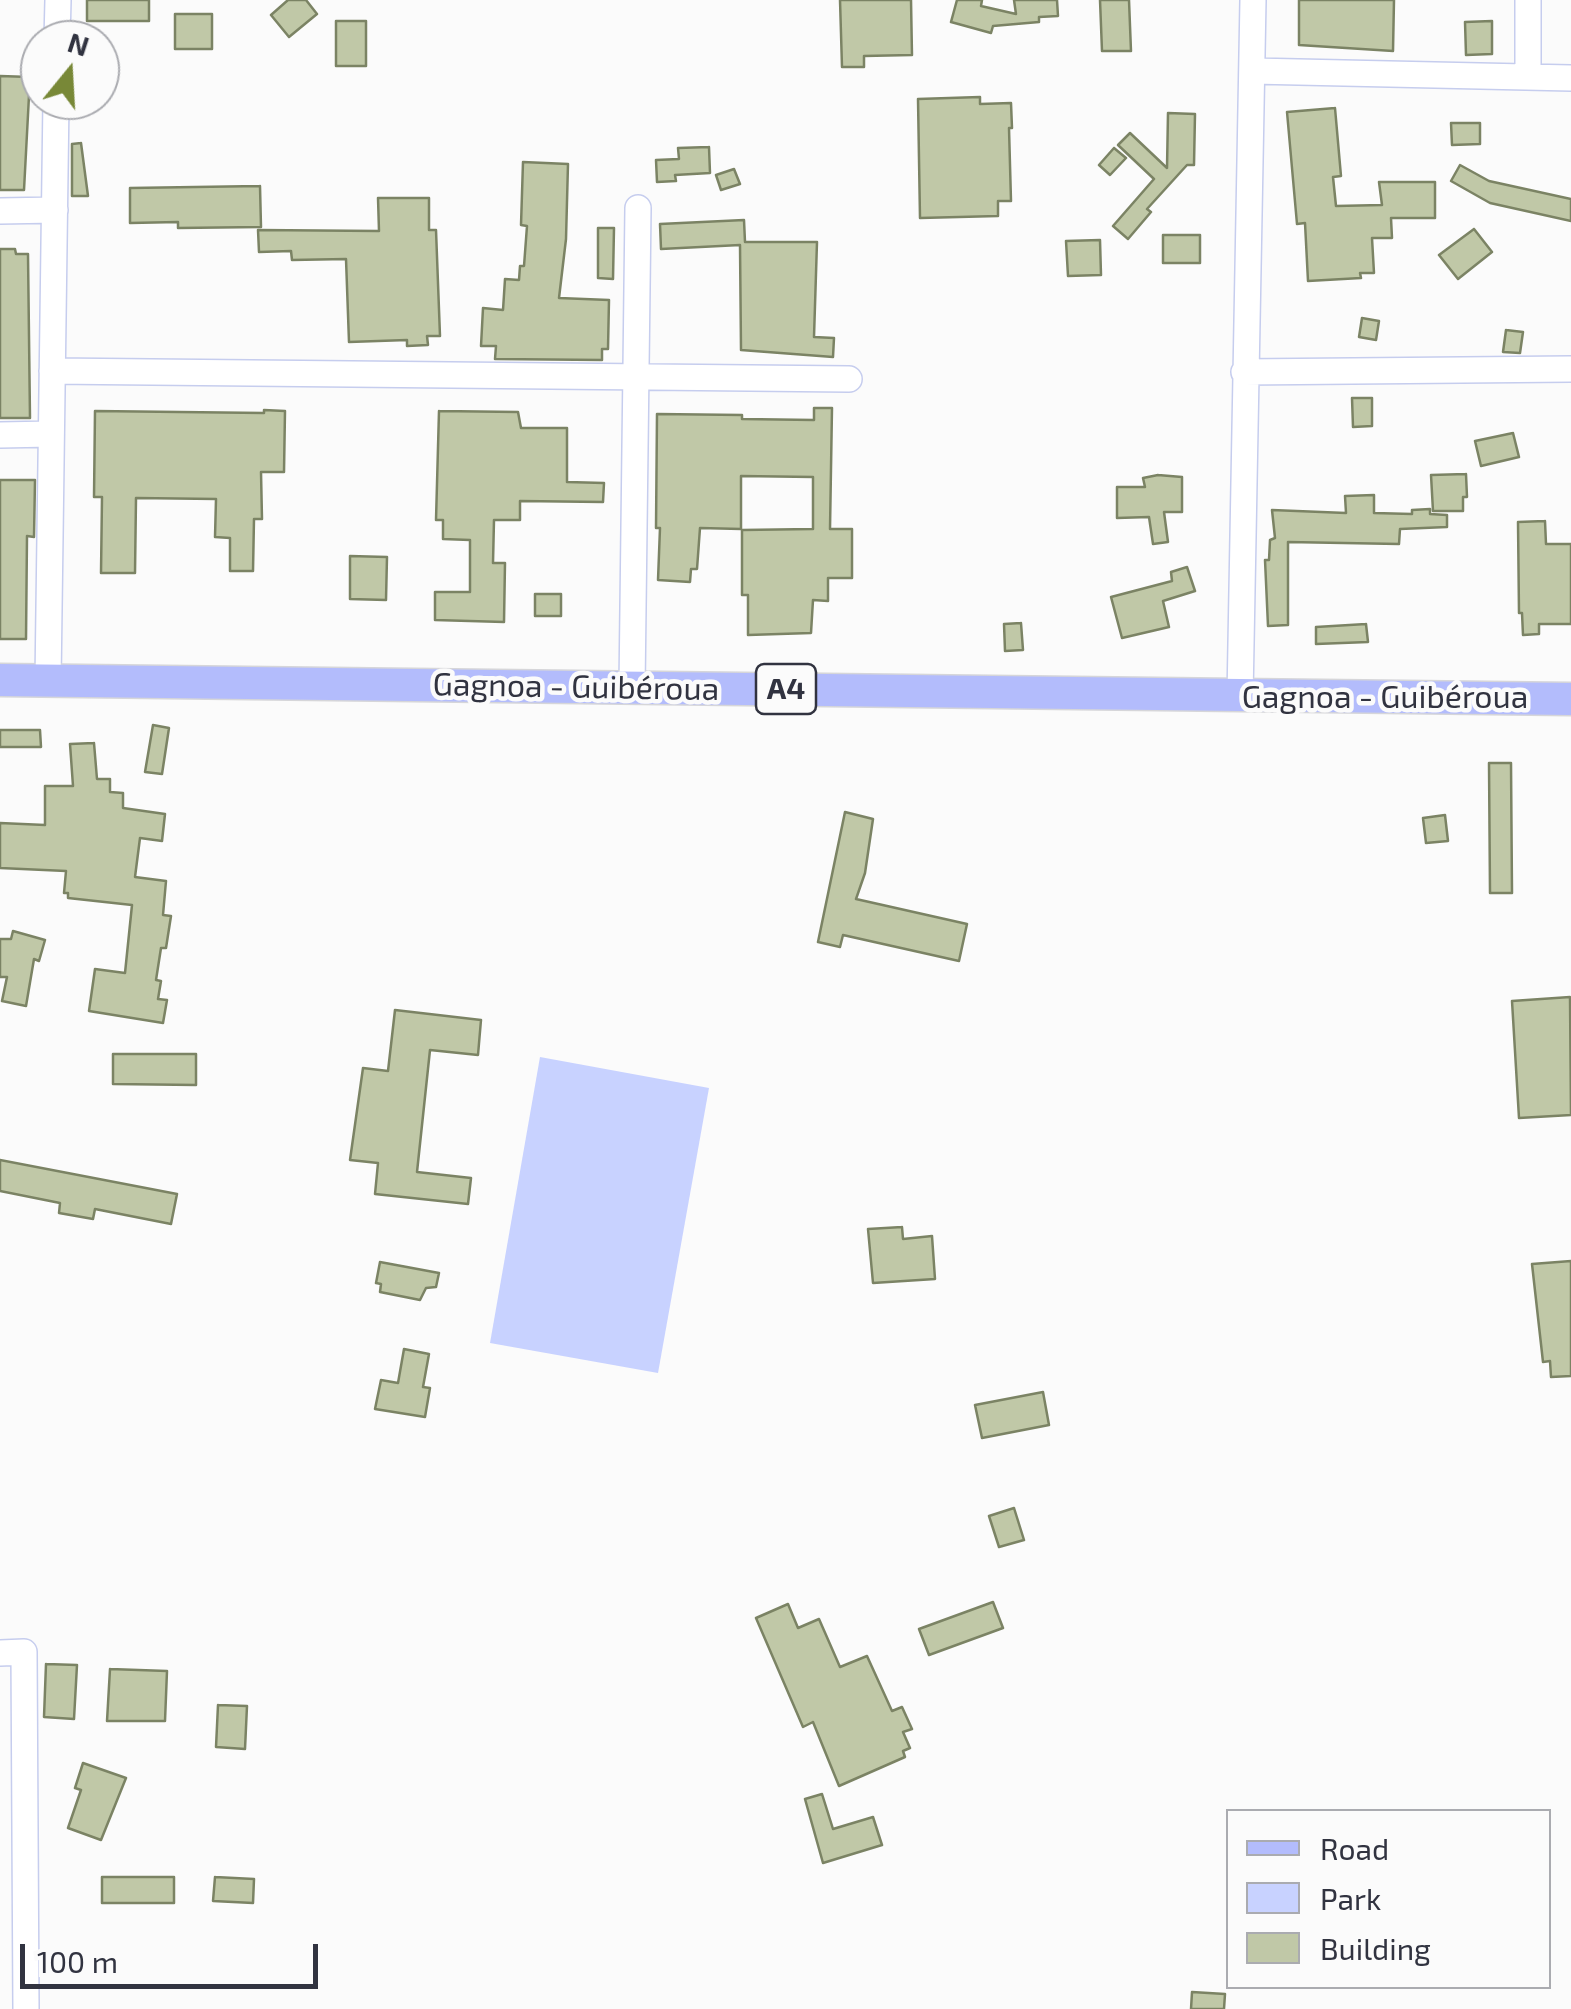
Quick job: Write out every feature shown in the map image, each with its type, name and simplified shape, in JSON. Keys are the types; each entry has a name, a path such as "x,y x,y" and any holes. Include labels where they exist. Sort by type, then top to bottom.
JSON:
{"main road":[{"name":"Gagnoa - Guibéroua","path":"0,680 1571,698"}],"street":[{"path":"1240,697 1253,0"},
{"path":"1528,0 1528,77"},
{"path":"1252,71 1571,78"},
{"path":"48,681 56,120"},
{"path":"632,687 638,208"},
{"path":"0,211 55,210"},
{"path":"1244,372 1571,369"},
{"path":"52,371 850,379"},
{"path":"0,435 51,434"},
{"path":"0,1653 24,1652 26,2009"}],"green space":[{"path":"540,1057 709,1088 658,1373 490,1343"}],"building":[{"path":"87,0 149,0 149,21 87,20"},
{"path":"288,0 306,0 317,14 289,37 271,15"},
{"path":"840,0 911,0 912,55 864,56 864,67 842,67"},
{"path":"957,0 982,0 981,6 1016,14 1014,0 1057,0 1058,16 1039,17 1039,22 993,26 991,33 951,22"},
{"path":"1100,0 1129,0 1131,51 1102,51"},
{"path":"1299,0 1394,0 1393,51 1299,45"},
{"path":"175,14 212,14 212,49 175,49"},
{"path":"336,21 366,21 366,66 336,66"},
{"path":"1492,21 1492,54 1466,55 1465,22"},
{"path":"0,76 20,77 20,120 28,120 24,190 0,190"},
{"path":"980,97 980,104 1011,103 1011,201 998,201 998,216 920,218 918,99"},
{"path":"1335,108 1341,176 1333,177 1336,206 1382,205 1379,182 1435,182 1435,218 1391,218 1392,238 1372,238 1374,273 1360,273 1361,278 1308,281 1305,223 1297,224 1287,112"},
{"path":"1168,113 1195,114 1194,165 1187,165 1147,209 1151,212 1128,239 1113,226 1154,179 1118,145 1130,133 1167,168"},
{"path":"1451,123 1480,123 1480,144 1452,145"},
{"path":"81,143 88,196 72,196 72,144"},
{"path":"709,147 710,173 675,175 676,181 657,182 656,160 679,159 678,148"},
{"path":"1114,148 1126,158 1110,175 1099,165"},
{"path":"523,162 568,164 566,239 559,298 609,300 608,349 602,349 602,360 495,359 496,346 481,346 483,308 503,310 505,279 519,280 520,266 524,266 527,226 521,225"},
{"path":"1460,165 1489,181 1571,199 1571,221 1490,203 1451,181"},
{"path":"734,169 740,184 721,190 716,175"},
{"path":"260,186 261,227 178,228 178,222 130,223 130,188"},
{"path":"378,198 429,198 429,230 436,230 440,336 427,336 428,345 407,346 407,340 349,342 346,259 292,260 291,251 259,252 258,230 379,231"},
{"path":"744,220 745,242 817,242 814,337 834,338 833,357 741,350 740,245 661,249 660,224"},
{"path":"598,228 614,228 613,279 598,278"},
{"path":"1474,229 1492,252 1458,279 1439,255"},
{"path":"1163,235 1200,235 1200,263 1163,263"},
{"path":"1100,240 1101,275 1068,276 1066,241"},
{"path":"0,249 28,254 30,418 0,418"},
{"path":"1362,318 1379,321 1376,340 1359,337"},
{"path":"1506,330 1523,332 1520,353 1503,352"},
{"path":"1352,398 1372,398 1372,426 1353,427"},
{"path":"814,408 832,408 830,529 852,529 852,578 828,578 828,601 813,600 811,633 748,635 748,595 742,595 742,530 813,529 813,477 741,476 741,529 700,528 697,569 691,569 690,582 658,580 657,414 814,420"},
{"path":"95,411 285,411 284,472 261,472 262,519 254,519 253,571 230,571 230,538 215,537 216,499 136,498 135,573 101,573 102,497 94,497"},
{"path":"439,411 518,412 521,428 567,428 567,482 604,483 603,502 520,501 520,520 494,520 493,563 505,563 504,622 435,620 435,592 470,592 470,540 443,539 443,520 436,520"},
{"path":"1513,433 1519,457 1481,466 1475,441"},
{"path":"1466,474 1463,511 1433,511 1431,475"},
{"path":"1182,477 1182,512 1164,512 1168,542 1153,544 1149,517 1117,518 1117,487 1145,487 1143,478"},
{"path":"0,480 35,480 34,537 27,536 26,639 0,639"},
{"path":"1374,495 1374,513 1412,514 1412,510 1430,509 1430,514 1447,515 1447,527 1400,529 1399,544 1288,542 1288,625 1268,626 1265,560 1269,560 1270,540 1275,538 1272,510 1346,513 1345,496"},
{"path":"1545,521 1546,544 1571,544 1571,624 1539,624 1539,634 1523,635 1519,613 1518,522"},
{"path":"350,556 387,557 386,600 350,599"},
{"path":"1187,567 1195,591 1163,601 1169,627 1122,638 1111,597 1172,581 1171,572"},
{"path":"535,594 561,594 561,616 535,616"},
{"path":"1021,623 1023,650 1005,651 1004,624"},
{"path":"1366,624 1368,642 1316,644 1316,627"},
{"path":"153,725 169,728 162,774 145,772"},
{"path":"0,730 40,730 41,747 0,747"},
{"path":"94,743 97,779 110,779 110,792 123,793 123,808 165,814 162,841 140,838 135,877 166,881 163,915 171,916 156,980 161,981 158,999 167,1000 163,1023 89,1011 95,969 125,973 132,905 68,898 68,893 64,893 66,871 0,868 0,823 45,825 45,786 73,786 70,744"},
{"path":"1489,763 1511,763 1512,893 1490,893"},
{"path":"845,812 873,819 865,873 856,899 967,924 959,961 843,935 840,947 818,942"},
{"path":"1445,815 1448,841 1426,843 1423,818"},
{"path":"13,931 45,940 39,961 34,959 26,1006 2,1001 7,977 0,977 0,939 11,939"},
{"path":"1570,997 1571,1115 1519,1118 1512,1001"},
{"path":"395,1010 481,1020 478,1055 430,1050 417,1172 471,1178 468,1204 375,1194 378,1163 350,1160 363,1068 388,1071"},
{"path":"113,1054 196,1054 196,1085 113,1084"},
{"path":"0,1160 177,1194 171,1224 95,1209 93,1219 59,1213 60,1203 0,1191"},
{"path":"902,1227 903,1239 932,1236 935,1279 873,1283 868,1229"},
{"path":"1571,1261 1571,1376 1551,1377 1550,1361 1543,1362 1532,1264"},
{"path":"380,1262 439,1273 436,1287 426,1288 420,1300 380,1292 381,1284 376,1283"},
{"path":"404,1349 429,1354 423,1387 430,1388 425,1417 375,1409 381,1380 398,1383"},
{"path":"1043,1392 1049,1425 982,1438 975,1405"},
{"path":"1014,1508 1024,1540 999,1547 989,1516"},
{"path":"993,1602 1003,1628 929,1655 919,1629"},
{"path":"788,1604 798,1628 819,1619 840,1667 867,1656 892,1711 902,1707 912,1729 903,1732 910,1748 903,1751 905,1757 839,1786 813,1722 803,1727 756,1618"},
{"path":"46,1664 77,1665 74,1719 44,1717"},
{"path":"110,1669 167,1671 165,1721 107,1721"},
{"path":"218,1705 247,1706 245,1749 216,1747"},
{"path":"83,1763 126,1778 101,1840 68,1828 81,1790 75,1788"},
{"path":"822,1794 833,1829 873,1817 882,1845 823,1863 805,1799"},
{"path":"102,1877 174,1877 174,1903 102,1903"},
{"path":"215,1877 254,1879 253,1903 213,1901"},
{"path":"1192,1992 1225,1994 1224,2009 1191,2009"}]}
